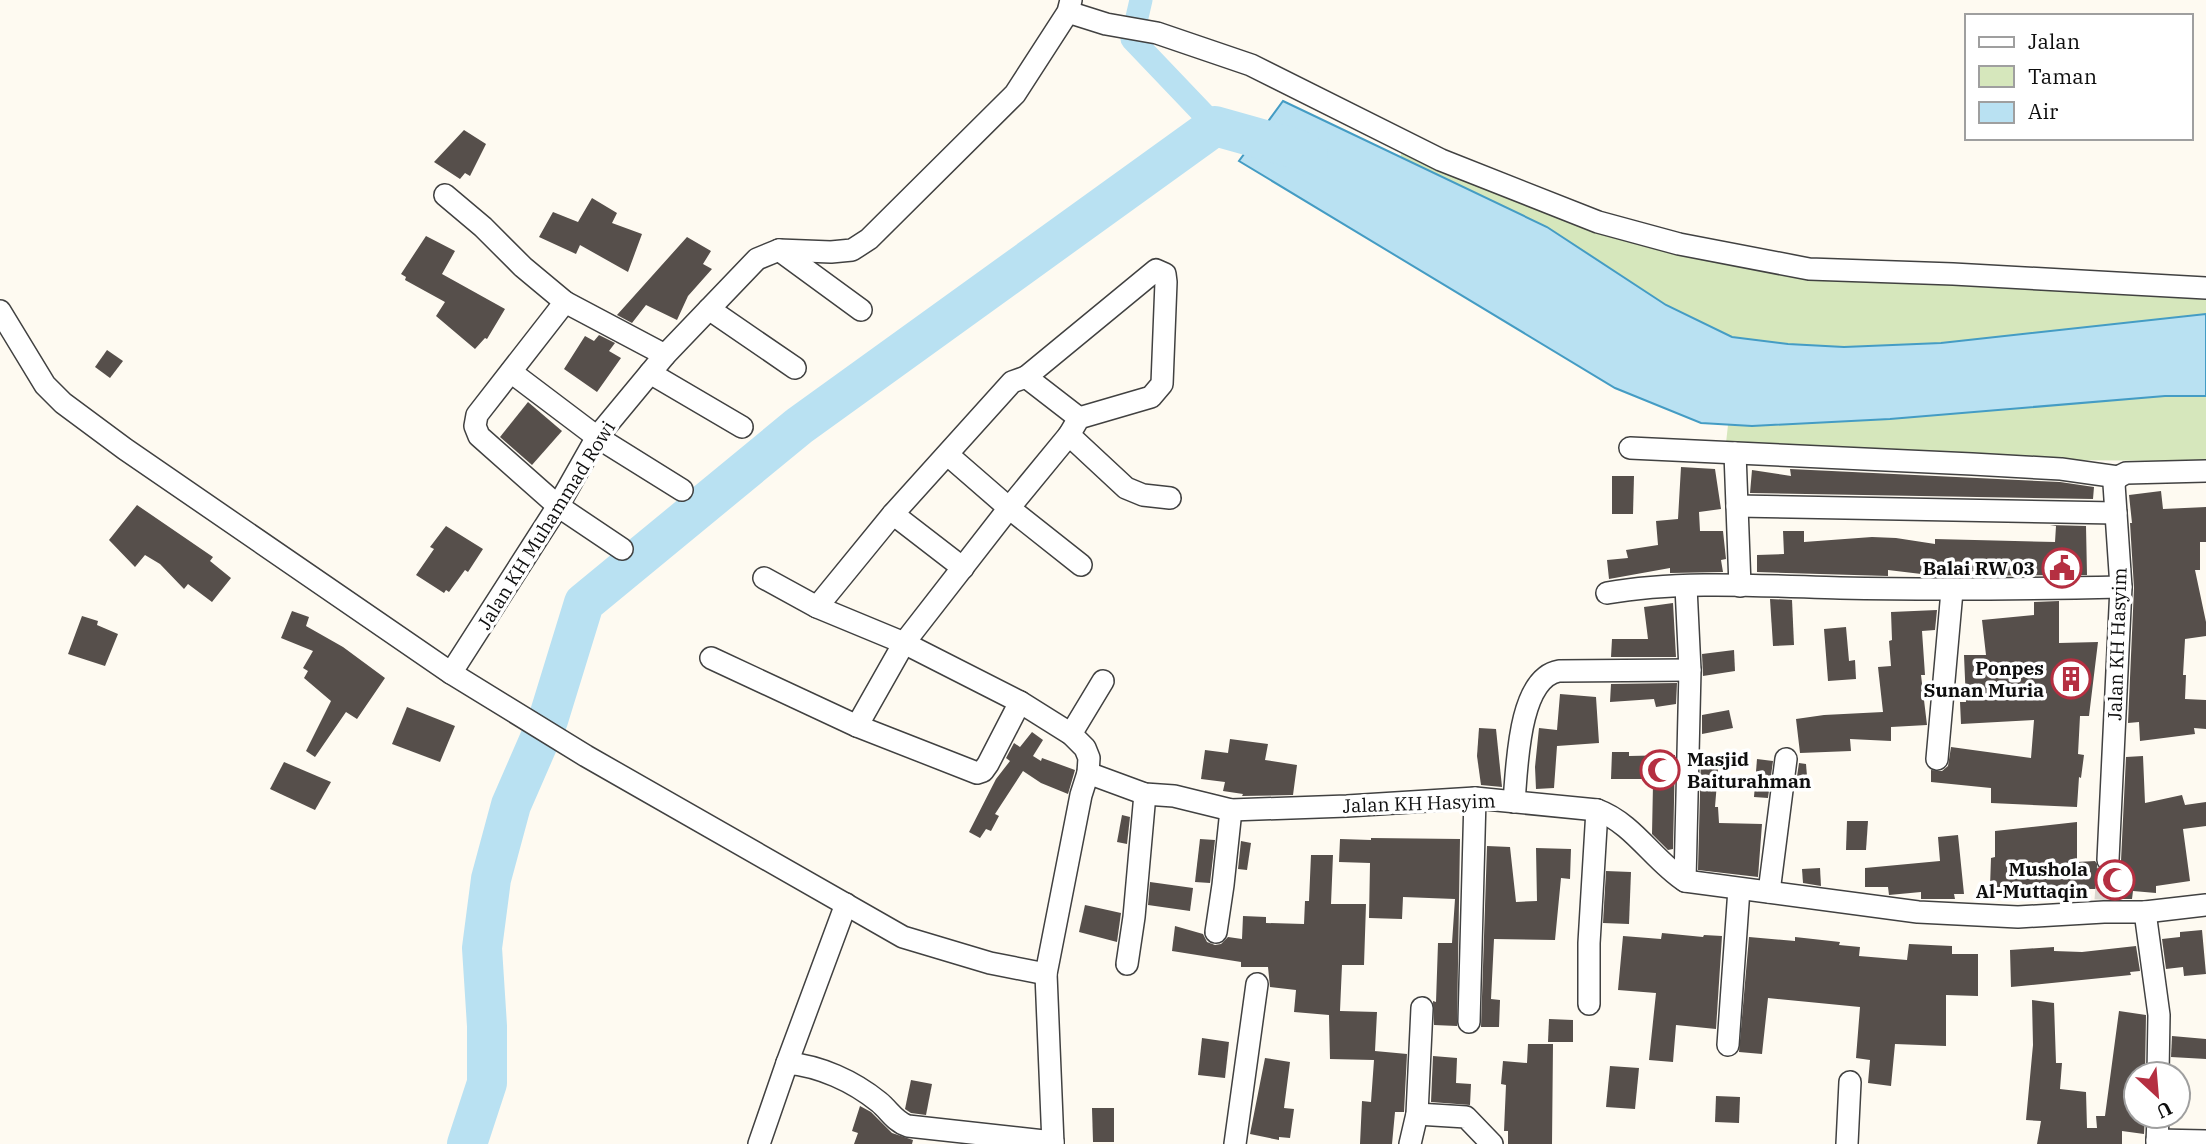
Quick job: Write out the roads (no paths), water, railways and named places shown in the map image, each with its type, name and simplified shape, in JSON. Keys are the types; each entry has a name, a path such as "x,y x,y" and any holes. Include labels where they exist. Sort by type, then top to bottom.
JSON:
{"street":[{"path":"779,250 852,250 869,239 1015,94 1069,6 1106,24 1157,33 1251,65 1453,164 1598,222 1679,244 1809,269 2206,288"},
{"path":"445,195 565,302 664,355"},
{"path":"779,250 861,310"},
{"name":"Jalan KH Muhammad Rowi","path":"451,673 558,506 597,437 664,355 757,259 779,250"},
{"path":"817,607 893,514 1005,388 1026,377 1156,270 1162,271 1166,282 1162,384 1151,397 1074,427 904,643 857,726"},
{"path":"565,302 477,415 475,426 479,436 558,506 622,549"},
{"path":"709,309 795,368"},
{"path":"0,310 46,385 62,403 451,673 586,756 903,937 990,964 1046,974"},
{"path":"510,372 597,437 682,490"},
{"path":"650,373 742,427"},
{"path":"1026,377 1074,427 1126,488 1143,495 1170,498"},
{"path":"1630,448 1972,464 2118,477 2126,473 2206,471"},
{"path":"1735,453 1740,586"},
{"path":"948,455 1081,565"},
{"name":"Jalan KH Hasyim","path":"2108,860 2122,587 2114,484 2118,477"},
{"path":"1737,506 2116,513"},
{"path":"893,514 963,568"},
{"path":"764,578 817,607 904,643 1020,702 1071,734 1087,753 1088,773 1046,974 1053,1143 908,1126 896,1121 885,1107 848,1081 803,1065 787,1063"},
{"path":"1607,593 1634,588 1740,586 1952,591 2122,587"},
{"path":"1686,587 1690,670 1685,881 1918,912 2018,917 2105,906 2145,912 2206,905"},
{"path":"1937,759 1952,591"},
{"path":"711,658 857,726 979,773 988,764 1020,702"},
{"path":"1514,802 1521,730 1531,699 1544,677 1559,671 1690,670"},
{"path":"1071,734 1104,681"},
{"path":"1769,892 1786,759"},
{"name":"Jalan KH Hasyim","path":"1088,773 1144,794 1174,796 1231,810 1475,798 1597,810 1630,830 1669,871 1685,881"},
{"path":"1127,964 1134,917 1144,794"},
{"path":"1469,1022 1475,798"},
{"path":"1216,932 1231,810"},
{"path":"1589,1004 1589,943 1597,810"},
{"path":"1728,1045 1739,889"},
{"path":"759,1144 846,904"},
{"path":"2145,912 2159,1015 2158,1060"},
{"path":"1235,1144 1257,984"},
{"path":"1410,1144 1417,1114 1422,1008"},
{"path":"1847,1144 1850,1082"},
{"path":"1417,1114 1466,1117 1492,1144"},
{"path":"2157,1142 2206,1141"}],"water":[{"path":"1283,101 1547,227 1666,305 1732,337 1844,347 1941,343 2206,314 2206,396 2165,396 1890,419 1752,426 1701,423 1615,388 1239,161"}],"waterway":[{"path":"1141,0 1132,39 1215,126"},
{"path":"467,1144 487,1083 487,1026 482,948 491,879 511,805 548,720 584,603 799,426 1215,126 1297,149 1308,155"}],"tunnel":[{"path":"2105,900 2108,860"}],"place":[{"name":"Balai RW 03","path":"2062,568"},
{"name":"Ponpes Sunan Muria","path":"2071,679"},
{"name":"Masjid Baiturahman","path":"1660,770"},
{"name":"Mushola Al-Muttaqin","path":"2115,880"}]}
